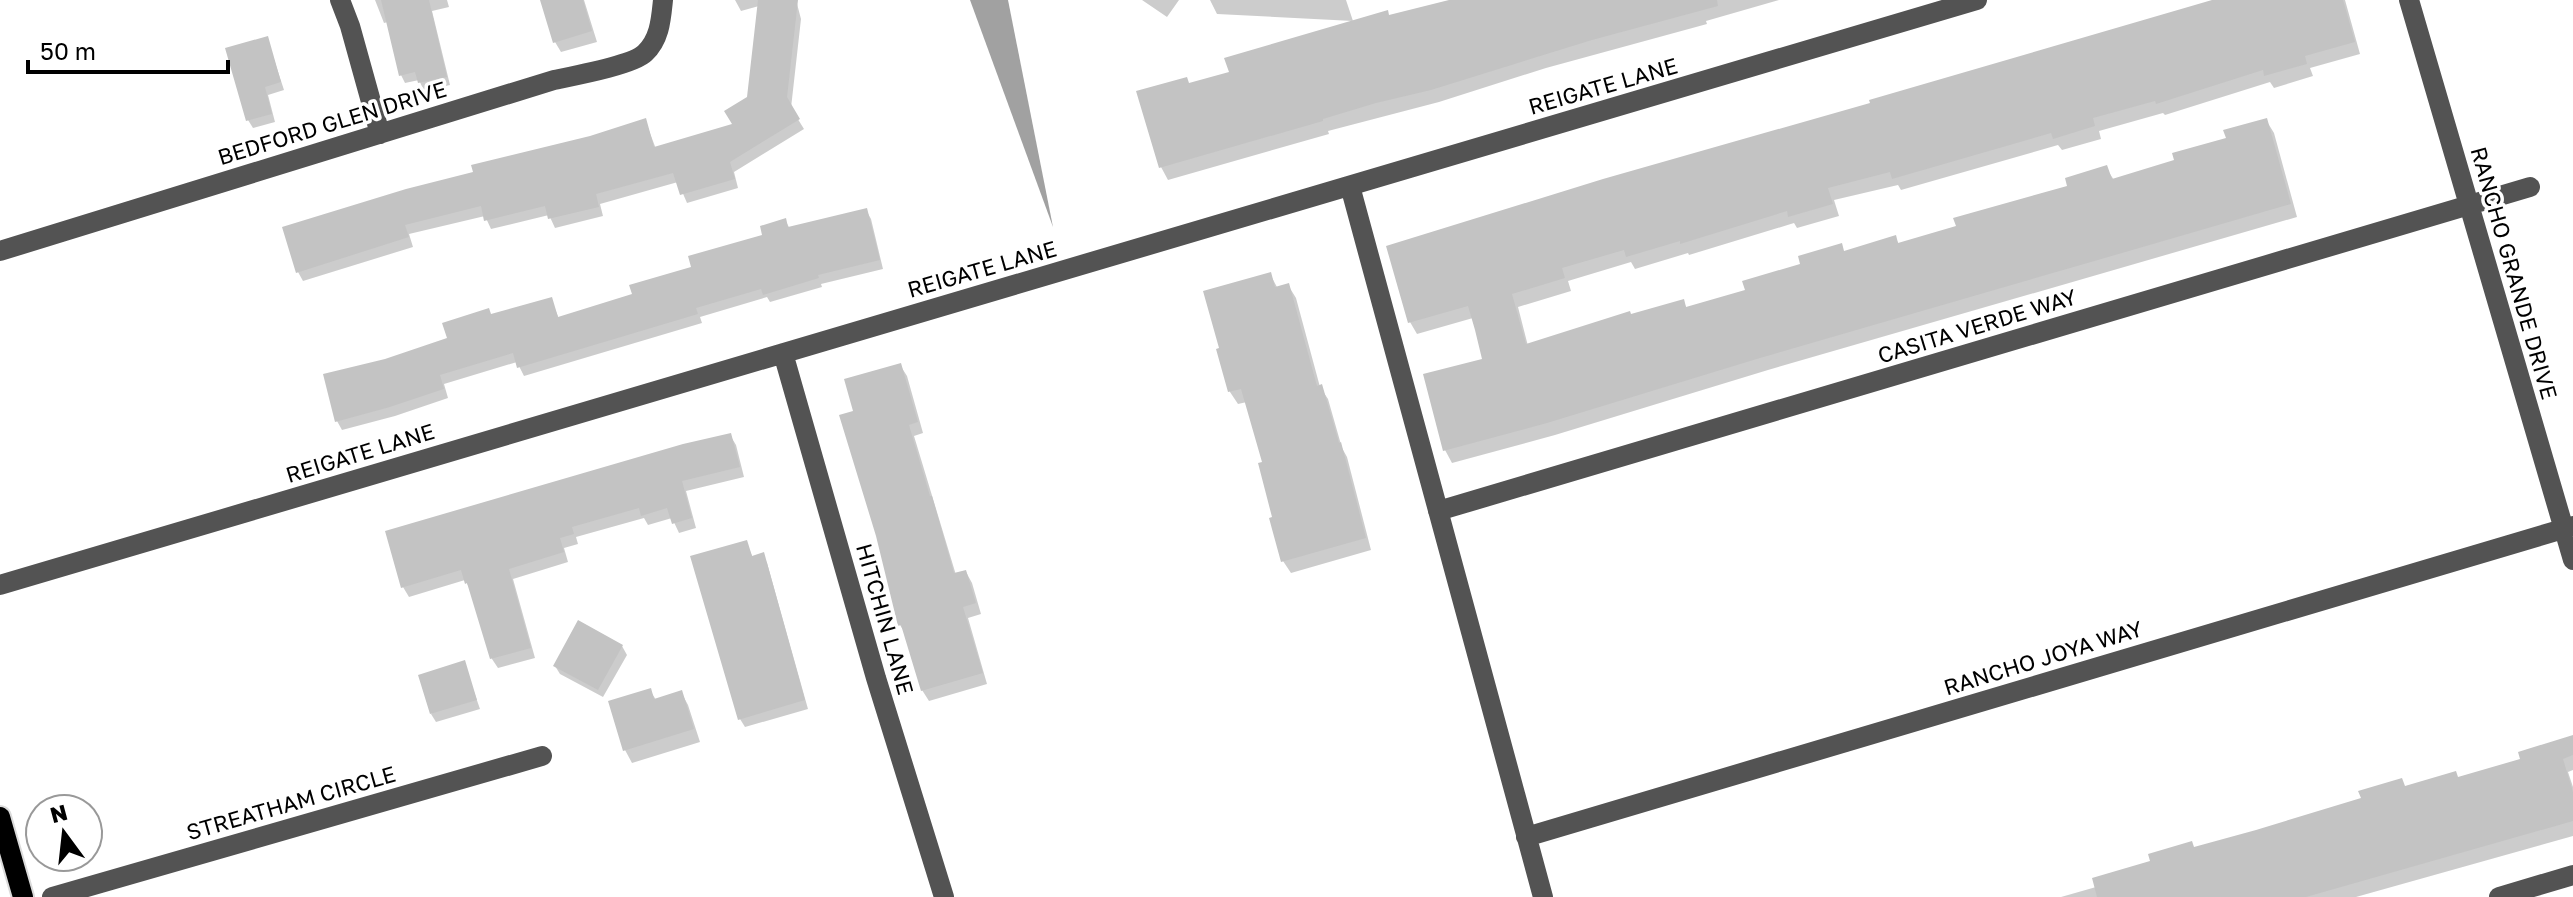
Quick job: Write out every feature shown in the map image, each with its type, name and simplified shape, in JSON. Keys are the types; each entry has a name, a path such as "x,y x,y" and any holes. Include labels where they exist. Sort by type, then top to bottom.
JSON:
{"main road":[{"path":"0,817 23,897"}],"street":[{"path":"340,0 380,134"},
{"name":"BEDFORD GLEN DRIVE","path":"0,251 554,80 621,64 644,54 660,29 663,0"},
{"name":"REIGATE LANE","path":"0,585 1977,0"},
{"name":"RANCHO GRANDE DRIVE","path":"2409,0 2568,527 2573,560"},
{"path":"1350,186 1543,897"},
{"name":"CASITA VERDE WAY","path":"1438,511 2530,187"},
{"name":"HITCHIN LANE","path":"783,353 876,678 944,897"},
{"name":"RANCHO JOYA WAY","path":"1526,837 2568,527"},
{"name":"STREATHAM CIRCLE","path":"52,897 542,756"},
{"path":"2499,897 2573,875"}],"shaded area":[{"path":"970,0 1008,0 1053,227"}],"building":[{"path":"381,0 429,0 447,77 418,83 415,72 399,76"},
{"path":"540,0 583,0 592,31 553,43"},
{"path":"758,0 798,0 787,97 800,119 730,162 735,179 680,195 673,173 596,194 599,207 548,219 545,206 484,221 481,206 405,225 409,237 296,273 282,227 473,172 471,165 590,136 646,118 654,147 732,124 724,111 747,97"},
{"path":"1449,0 1717,0 1718,6 1592,40 1159,168 1136,91 1187,77 1189,83 1229,72 1224,58 1388,10 1389,15"},
{"path":"2212,0 2343,0 2355,42 2305,56 2307,64 2264,76 2263,70 2156,104 2155,101 2093,118 2095,126 2053,139 2051,133 1892,179 1890,172 1828,188 1833,204 1788,217 1787,211 1680,244 1680,241 1626,257 1624,250 1562,268 1565,278 1512,294 1526,344 1630,311 1631,314 1684,299 1686,307 1745,290 1742,281 1800,264 1798,256 1842,243 1844,251 1896,235 1898,243 1956,226 1953,218 2067,186 2065,178 2107,165 2112,179 2174,160 2172,153 2226,138 2223,130 2267,118 2291,204 1443,451 1423,374 1482,359 1475,330 1468,306 1408,323 1386,246"},
{"path":"268,36 281,82 265,87 272,114 246,121 225,48"},
{"path":"867,208 880,260 818,275 819,278 763,295 761,289 696,308 698,314 517,368 513,353 440,375 444,389 335,422 323,374 385,359 447,338 442,323 489,308 491,314 552,297 558,317 632,294 629,285 691,267 688,256 762,235 760,226 786,218 788,227"},
{"path":"1271,272 1275,287 1289,283 1317,386 1322,384 1341,442 1366,538 1281,562 1258,463 1262,462 1241,389 1228,392 1203,291"},
{"path":"901,363 918,422 909,425 954,573 966,570 976,603 963,607 983,673 921,691 901,625 898,626 876,536 839,415 853,411 844,379"},
{"path":"731,433 740,467 682,481 692,518 672,524 667,508 641,516 639,508 572,527 574,534 560,538 564,552 509,569 531,648 490,659 461,570 401,588 385,531 683,444"},
{"path":"747,540 752,556 764,552 805,700 738,720 690,556"},
{"path":"578,620 623,645 598,690 553,666"},
{"path":"465,660 477,700 430,714 418,675"},
{"path":"651,688 654,699 682,690 694,729 623,751 608,701"},
{"path":"2573,735 2573,755 2563,759 2573,792 2573,821 2306,897 2097,897 2092,878 2150,861 2148,854 2192,841 2194,847 2256,830 2361,798 2358,791 2402,778 2405,786 2456,771 2458,777 2520,759 2518,752"}]}
